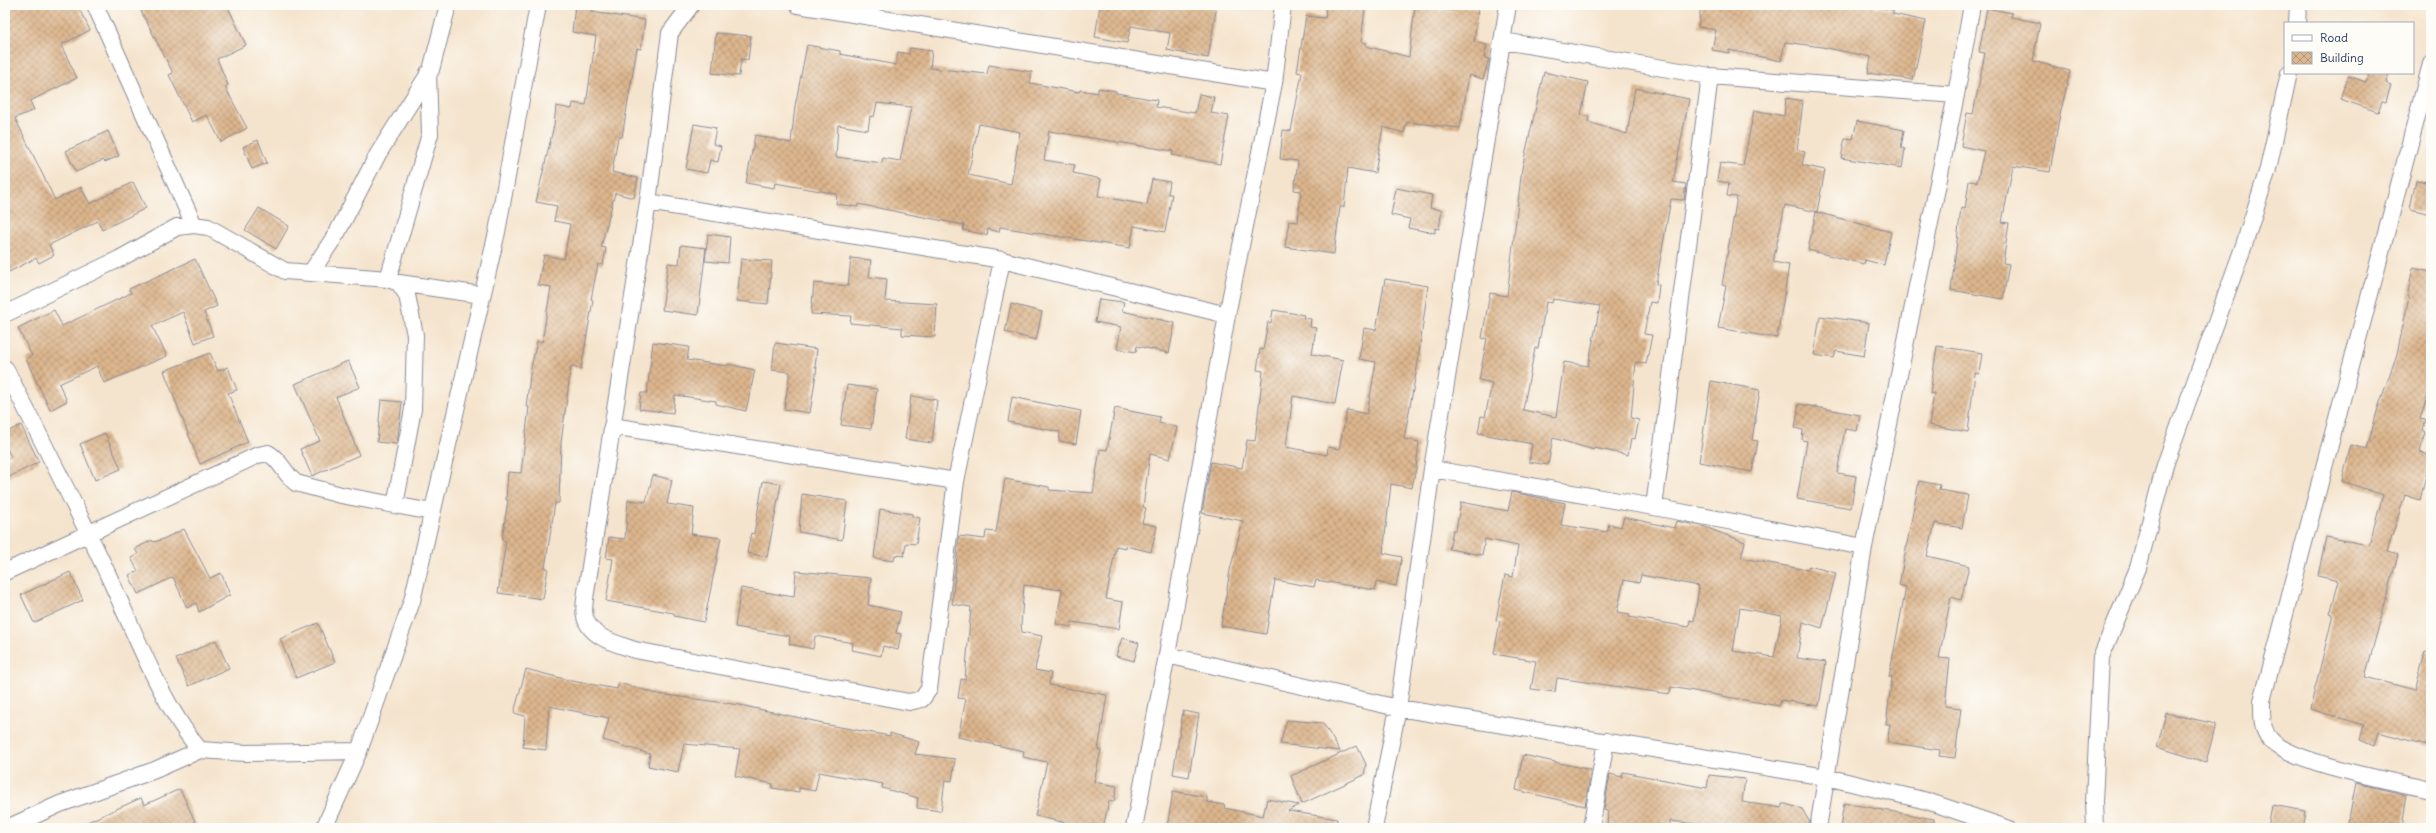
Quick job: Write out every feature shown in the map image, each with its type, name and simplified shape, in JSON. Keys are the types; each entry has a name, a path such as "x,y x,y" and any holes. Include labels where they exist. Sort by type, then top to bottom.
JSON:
{"street":[{"path":"95,5 194,225"},
{"path":"312,271 337,233 378,154 428,73 439,42 448,5"},
{"path":"324,828 359,750 412,601 497,232 538,5"},
{"path":"691,5 670,33 648,202 586,592 584,617 591,628 607,640 636,650 909,702 922,699 929,689 956,481 1002,260"},
{"path":"798,5 1274,84"},
{"path":"1134,828 1167,655 1226,315 1274,84 1283,5"},
{"path":"1374,828 1398,708 1432,469 1508,5"},
{"path":"1818,828 1864,547 1956,95 1972,5"},
{"path":"2297,22 2298,5"},
{"path":"1503,41 1710,76 1956,95"},
{"path":"2431,64 2262,701 2262,722 2269,739 2282,750 2303,759 2431,790"},
{"path":"393,281 430,134 428,73"},
{"path":"2095,828 2094,802 2101,657 2138,568 2165,465 2244,245 2268,169 2289,74"},
{"path":"1654,507 1710,76"},
{"path":"648,202 1002,260 1226,315"},
{"path":"5,314 119,259 177,227 194,225 208,227 285,271 312,271 338,276 393,281 482,295"},
{"path":"393,281 407,295 416,335 413,409 395,505"},
{"path":"5,368 88,533 157,679 186,734 200,750"},
{"path":"612,426 956,481"},
{"path":"5,572 258,455 268,453 276,457 290,478 296,483 432,512"},
{"path":"1432,469 1654,507 1864,547"},
{"path":"1167,655 1398,708 1826,777 1927,801 2007,828"},
{"path":"1592,828 1606,742"},
{"path":"6,828 60,804 155,770 200,750 246,753 359,750"}],"building":[{"path":"5,5 77,5 90,30 61,45 77,78 30,101 34,110 15,118 55,200 81,187 90,204 133,182 146,208 102,230 98,221 49,245 54,255 39,263 36,258 5,274"},
{"path":"149,5 227,5 246,45 217,59 228,85 225,87 247,128 221,142 207,115 192,122 169,75 173,73 140,9"},
{"path":"575,5 593,5 592,12 645,20 641,49 637,48 622,137 618,137 612,172 638,178 634,198 615,193 601,247 606,248 603,265 598,264 591,299 593,300 581,369 571,366 561,443 559,503 555,503 545,568 548,568 543,599 498,593 506,541 502,540 508,500 506,500 508,472 521,473 529,407 526,407 531,368 537,341 542,342 551,287 538,285 544,255 564,259 570,224 554,221 557,206 536,202 554,125 556,106 572,109 573,103 586,105 596,36 572,32"},
{"path":"1100,5 1217,5 1208,58 1167,50 1170,33 1131,26 1127,43 1095,37"},
{"path":"1326,5 1360,5 1360,8 1365,9 1361,42 1366,43 1366,46 1409,57 1415,6 1453,11 1453,5 1478,9 1474,42 1487,45 1484,58 1489,59 1483,79 1469,75 1460,128 1407,122 1404,133 1383,127 1375,173 1348,168 1344,207 1340,207 1334,254 1285,247 1289,221 1298,222 1301,191 1294,190 1298,161 1280,159 1283,130 1291,131 1302,73 1297,72 1306,16 1325,18"},
{"path":"1701,5 1875,5 1875,7 1893,10 1893,14 1926,21 1913,80 1868,73 1871,57 1822,47 1785,42 1781,61 1729,50 1729,53 1712,50 1716,30 1698,27"},
{"path":"1987,8 2012,13 2011,17 2040,23 2033,61 2070,71 2058,124 2050,172 2013,166 2002,222 2009,223 2003,263 2009,264 2003,299 1951,290 1961,208 1965,209 1969,181 1977,182 1984,151 1961,146 1967,113 1973,114 1985,53 1979,52"},
{"path":"716,33 751,36 748,60 741,59 739,76 712,73"},
{"path":"807,45 840,51 840,54 896,65 898,52 909,54 910,48 932,51 930,68 987,74 989,65 1032,72 1030,83 1079,92 1080,90 1098,93 1098,88 1116,91 1116,93 1157,100 1156,107 1195,113 1199,94 1214,97 1211,113 1229,116 1220,164 1172,155 1173,151 1049,131 1044,160 1075,165 1073,173 1101,179 1098,196 1147,205 1152,179 1170,182 1168,194 1172,194 1165,232 1134,226 1130,248 1000,227 999,232 988,229 987,235 963,230 964,225 858,204 858,207 836,204 837,194 775,183 774,188 746,183 755,135 791,143 795,106","holes":["877,103 911,107 900,161 883,158 882,163 836,157 838,125 868,130 870,116 874,117","979,124 1020,132 1011,184 968,175"]},
{"path":"1544,72 1588,82 1581,115 1589,117 1588,122 1627,134 1635,88 1689,99 1673,182 1686,184 1684,200 1671,199 1656,284 1659,285 1657,303 1650,302 1644,334 1652,335 1646,364 1636,362 1631,418 1639,420 1635,439 1631,438 1628,455 1594,448 1594,450 1553,438 1548,465 1529,462 1532,444 1478,433 1481,416 1485,417 1492,383 1479,380 1487,339 1482,338 1490,293 1507,296 1522,168","holes":["1553,299 1600,306 1588,366 1564,362 1556,417 1523,410 1535,348 1538,348 1546,302 1552,303"]},
{"path":"2369,74 2389,74 2386,83 2391,85 2386,102 2382,101 2378,112 2340,99 2348,76 2366,82"},
{"path":"1786,98 1803,101 1797,150 1805,152 1802,165 1825,170 1817,212 1785,205 1773,262 1789,265 1777,338 1718,328 1726,286 1722,285 1737,197 1727,196 1729,183 1717,181 1720,163 1743,166 1754,110 1784,116"},
{"path":"1857,121 1904,130 1901,148 1905,149 1902,168 1841,158 1845,138 1853,139"},
{"path":"694,124 716,128 713,144 721,146 718,162 710,160 707,173 686,169"},
{"path":"108,131 119,156 105,162 103,160 76,172 66,151"},
{"path":"258,140 267,163 252,169 243,147"},
{"path":"2416,180 2431,183 2431,214 2410,209"},
{"path":"1396,188 1432,195 1430,208 1442,210 1439,229 1435,228 1435,233 1408,228 1410,219 1391,215"},
{"path":"259,208 289,226 276,249 245,230"},
{"path":"1816,212 1891,232 1884,265 1865,260 1864,264 1808,250"},
{"path":"708,234 730,237 728,263 705,261"},
{"path":"681,245 706,248 698,315 662,310 668,263 679,264"},
{"path":"851,258 871,260 869,277 887,279 885,301 937,304 935,337 902,335 902,328 850,323 851,316 811,314 814,283 848,286"},
{"path":"195,259 217,306 204,312 213,336 195,343 183,312 152,326 167,356 104,383 97,366 59,384 67,401 50,410 26,359 32,356 18,328 54,310 62,326 131,293 129,289"},
{"path":"741,259 772,261 768,304 737,301"},
{"path":"2413,268 2431,272 2431,386 2420,418 2425,419 2422,430 2425,432 2420,452 2431,456 2420,500 2405,495 2387,552 2398,555 2365,677 2415,690 2425,652 2431,653 2431,746 2378,732 2374,746 2360,740 2364,725 2310,709 2333,615 2330,614 2339,581 2318,576 2326,537 2369,545 2383,495 2342,481 2351,445 2367,449 2378,408 2397,354 2409,297 2407,297"},
{"path":"1385,279 1428,286 1417,368 1404,439 1419,442 1416,468 1412,488 1391,484 1383,553 1402,557 1396,586 1376,582 1375,590 1316,580 1314,587 1275,580 1266,634 1221,626 1230,570 1243,521 1202,513 1211,462 1242,468 1247,440 1255,441 1263,371 1257,370 1260,349 1263,350 1268,322 1271,323 1273,310 1304,315 1303,318 1311,319 1310,327 1316,328 1312,354 1343,360 1335,404 1293,396 1286,447 1327,455 1328,447 1339,449 1347,410 1367,414 1376,362 1359,359 1364,328 1376,330"},
{"path":"1099,299 1124,302 1122,311 1175,323 1169,353 1137,346 1136,352 1117,349 1121,327 1095,322"},
{"path":"1011,304 1042,312 1036,340 1005,332"},
{"path":"1820,316 1869,323 1864,356 1836,351 1834,358 1814,355"},
{"path":"653,342 689,347 687,360 727,366 728,364 755,370 746,411 716,404 716,401 675,395 673,413 639,409 641,393 647,393"},
{"path":"775,343 817,349 815,367 817,367 810,413 784,409 790,372 772,370"},
{"path":"1937,346 1982,353 1979,374 1975,373 1968,432 1929,425 1934,393 1930,394"},
{"path":"210,353 218,371 228,367 237,390 228,393 248,442 200,464 164,371"},
{"path":"348,361 360,387 336,397 359,455 312,476 300,449 320,441 295,384"},
{"path":"1711,381 1760,390 1752,440 1758,441 1752,472 1699,462"},
{"path":"847,385 877,389 871,429 841,425"},
{"path":"911,396 937,400 932,443 905,439"},
{"path":"1012,397 1081,411 1076,444 1059,441 1060,432 1008,422"},
{"path":"381,400 402,402 397,444 377,442"},
{"path":"1799,404 1860,415 1857,431 1845,429 1837,473 1856,476 1851,508 1797,499 1807,441 1802,440 1803,430 1795,428"},
{"path":"1115,408 1160,417 1159,423 1177,427 1170,459 1150,454 1143,507 1146,508 1142,523 1157,526 1151,552 1126,546 1126,548 1116,546 1106,599 1123,602 1119,629 1072,622 1071,627 1056,624 1062,590 1024,585 1021,625 1022,632 1042,636 1035,670 1051,673 1049,685 1107,695 1098,750 1101,750 1094,782 1117,786 1114,802 1109,801 1103,828 1089,828 1035,816 1047,762 1023,757 1024,751 958,737 966,699 958,698 961,679 965,680 971,607 952,604 959,536 985,539 986,531 996,532 1005,479 1049,487 1049,490 1093,493 1100,449 1107,450"},
{"path":"21,425 39,462 5,479 5,460 11,457 5,445 5,433"},
{"path":"105,433 121,469 95,480 80,444"},
{"path":"653,475 672,480 667,504 694,508 691,534 721,538 704,622 674,616 674,613 606,601 613,559 606,558 609,537 625,539 628,500 646,502"},
{"path":"763,481 781,484 767,557 747,553 751,533 754,534"},
{"path":"1919,481 1940,485 1939,490 1968,495 1962,528 1935,523 1927,556 1969,566 1961,600 1951,597 1939,658 1950,659 1945,706 1961,708 1955,758 1939,756 1940,750 1887,742 1890,724 1886,724 1892,677 1889,677 1906,587 1899,585"},
{"path":"1512,492 1565,503 1561,525 1607,532 1609,524 1621,527 1624,517 1674,528 1676,521 1702,526 1745,542 1741,558 1808,570 1809,566 1836,573 1822,628 1803,622 1797,658 1826,662 1819,706 1781,700 1779,706 1671,687 1670,694 1557,678 1555,692 1531,689 1536,661 1494,654 1500,621 1496,620 1505,575 1513,577 1518,546 1485,539 1482,555 1449,549 1453,530 1456,530 1461,502 1508,511","holes":["1641,575 1699,586 1694,621 1690,620 1689,627 1629,617 1630,614 1617,612 1624,580 1639,583","1740,608 1782,616 1774,657 1733,651"]},
{"path":"802,494 847,501 842,540 799,532"},
{"path":"880,509 912,514 912,516 920,518 916,544 906,543 904,556 895,555 894,561 874,558"},
{"path":"184,529 210,578 221,573 230,595 199,612 196,603 187,608 173,577 138,594 129,575 138,571 131,558 138,554 135,549 152,540 153,542 161,540"},
{"path":"796,571 871,578 868,605 901,612 896,633 901,634 898,650 883,646 881,656 852,650 853,643 815,636 813,649 789,644 790,636 735,627 741,588 794,597"},
{"path":"70,572 83,600 34,623 21,595"},
{"path":"318,623 335,662 296,678 280,639"},
{"path":"1122,638 1139,643 1134,661 1116,656"},
{"path":"216,640 229,668 189,686 176,659"},
{"path":"526,669 572,681 617,689 619,683 658,694 740,705 823,724 890,736 890,733 919,742 915,754 955,759 952,781 945,780 941,811 917,808 918,798 882,788 883,784 819,772 815,791 799,788 799,792 772,788 773,784 735,776 740,749 684,744 678,772 648,766 650,754 603,740 609,718 549,706 546,750 523,747 525,716 514,713"},
{"path":"1183,711 1199,714 1189,777 1173,774"},
{"path":"2166,713 2216,724 2206,762 2157,747"},
{"path":"1287,720 1323,723 1340,751 1280,744"},
{"path":"1357,746 1366,764 1364,775 1302,804 1291,776"},
{"path":"1523,755 1591,770 1585,806 1516,790"},
{"path":"1623,772 1707,788 1709,775 1745,779 1742,802 1782,808 1782,803 1802,809 1809,821 1809,828 1730,828 1670,821 1670,828 1607,828 1608,811 1604,810 1610,774 1622,777"},
{"path":"2356,783 2407,795 2402,828 2347,828"},
{"path":"180,789 198,828 74,828 141,798 144,805"},
{"path":"1173,791 1207,797 1207,802 1225,805 1224,808 1263,816 1267,799 1299,805 1288,811 1337,819 1336,828 1167,828"},
{"path":"1844,803 1934,819 1934,828 1840,828"},
{"path":"2272,805 2305,811 2302,828 2268,828"}]}
